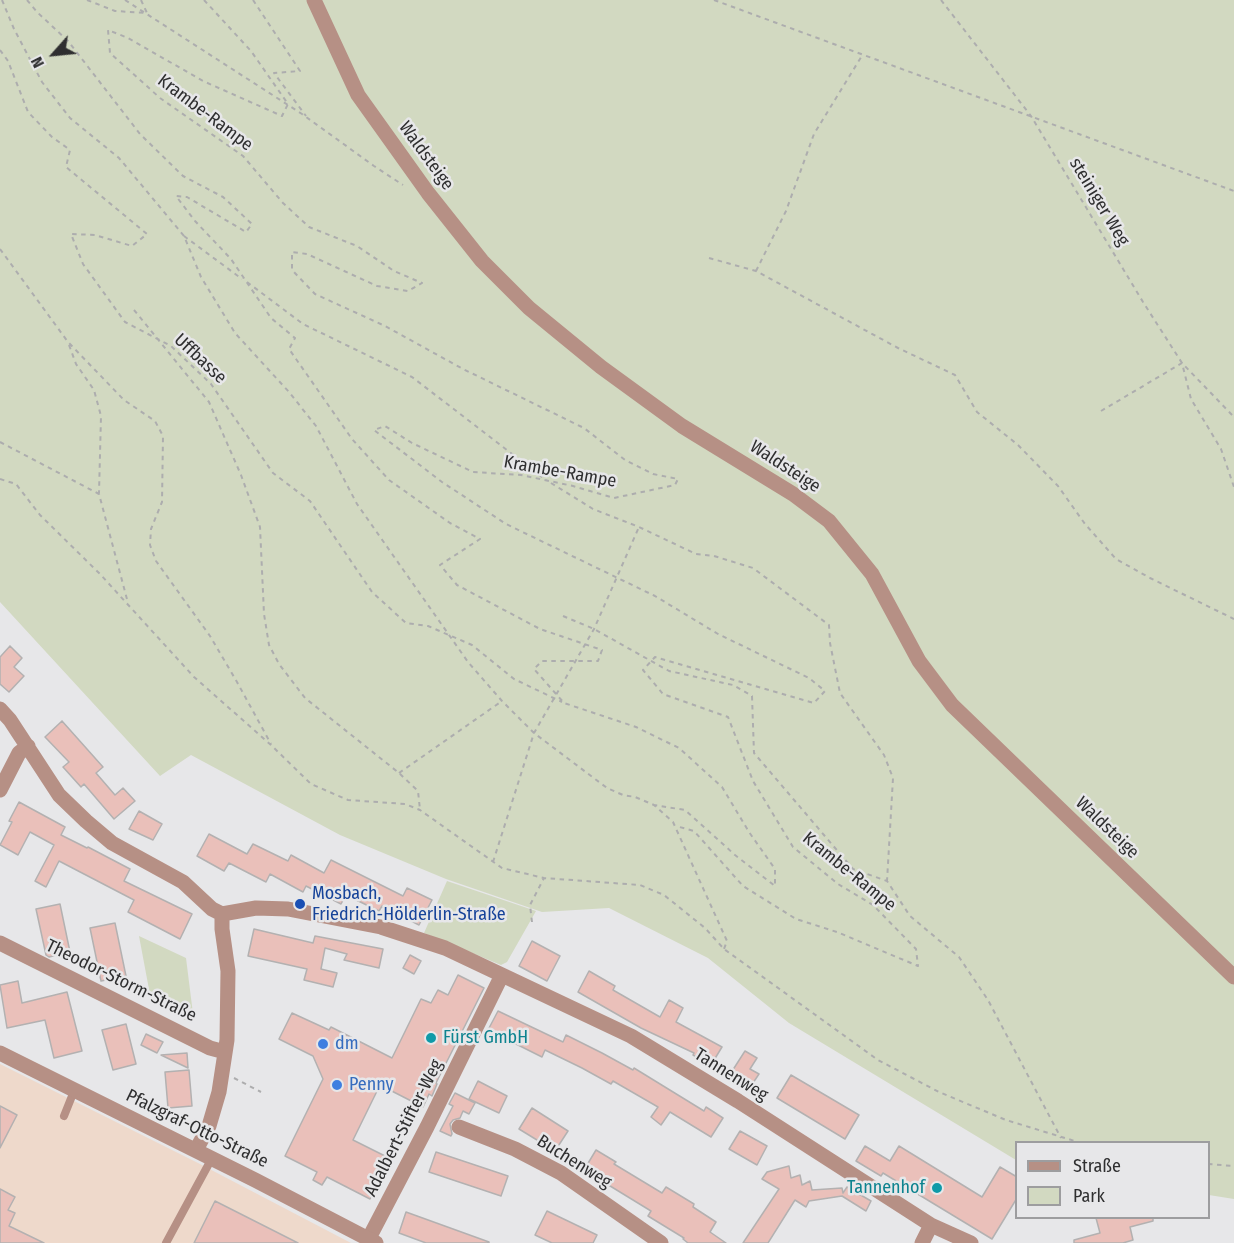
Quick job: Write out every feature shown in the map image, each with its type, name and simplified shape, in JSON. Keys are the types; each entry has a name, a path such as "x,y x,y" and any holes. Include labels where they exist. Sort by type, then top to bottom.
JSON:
{"street":[{"name":"Waldsteige","path":"314,0 358,95 428,193 482,261 561,336 682,426 793,494 829,521 872,574 919,661 952,705 1234,977"},
{"path":"0,710 10,720 59,795 86,821 112,843 183,882 212,909 222,914 256,908 288,909 381,927 445,948 502,975"},
{"path":"0,790 19,753 27,746"},
{"path":"196,1150 209,1126 219,1092 225,1052 228,971 222,914"},
{"name":"Theodor-Storm-Straße","path":"0,943 210,1047 225,1052"},
{"name":"Tannenweg","path":"502,975 631,1036 738,1101 931,1225 971,1243"},
{"name":"Adalbert-Stifter-Weg","path":"372,1241 502,975"},
{"name":"Pfalzgraf-Otto-Straße","path":"0,1053 212,1158 372,1241"},
{"name":"Buchenweg","path":"459,1127 515,1149 561,1173 661,1243"},
{"path":"922,1243 931,1225"}],"lane":[{"path":"64,1116 75,1090"},
{"path":"166,1243 212,1158"}],"path":[{"path":"2,0 14,29 42,82 70,118 119,158 184,236 303,324 412,377 548,481 593,509 639,527 696,554 714,556 753,568 829,626 830,644 840,693 884,755 893,778 887,881 910,916 959,957 988,1000 1062,1139"},
{"path":"27,0 68,41 140,134 183,176 224,197 252,224 246,232 187,197 176,196 195,221 231,259 271,318 296,338 289,349 352,440 389,480 419,504 480,539 440,565 457,585 540,629 602,650 598,661 542,661 534,669 556,697 564,703 636,727 679,748 722,787 775,869 775,886 735,855 686,810 654,804 607,788 534,733 502,701 468,662 357,504 316,426 289,392 235,333 201,277 184,236"},
{"path":"87,0 115,11 147,12"},
{"path":"125,0 147,12 308,118 415,193 428,193"},
{"path":"141,0 147,12"},
{"path":"204,0 250,51 288,105"},
{"path":"253,0 300,71 274,73 308,118"},
{"path":"714,0 1234,191"},
{"name":"steiniger Weg","path":"941,0 1031,116 1182,363 1234,417"},
{"name":"Krambe-Rampe","path":"288,105 282,116 202,81 128,38 108,30 110,53 160,98 243,156 284,203 309,227 357,246 394,271 422,283 408,291 377,286 308,254 292,252 292,270 315,294 385,326 463,369 584,428 625,460 653,474 678,479 675,485 614,498 521,475 473,472 385,426 374,430 442,482 506,524 655,596 718,634 809,678 825,691 814,703 655,657 643,670 663,694 728,717 753,781 793,847 838,884 873,905 916,949 918,966 837,932 796,919 743,886 694,831 675,826"},
{"name":"Uffbasse","path":"0,50 8,62 28,112 52,137 70,150 66,167 147,234 132,246 95,235 71,234 83,264 125,322 171,346 211,384 273,474 310,501 372,592 406,623 428,626 472,645 514,679 556,697"},
{"path":"756,272 786,211 814,134 863,54"},
{"path":"0,249 68,342 124,400 154,421 163,436 162,502 152,529 150,545 156,561 215,645 272,745"},
{"path":"709,258 756,272 898,348 955,375 977,412 1018,445 1058,486 1085,524 1116,559 1234,619"},
{"path":"134,310 209,402 260,527 264,614 269,645 279,664 305,698 399,773 418,791 420,810"},
{"path":"68,342 76,364 94,390 101,416 99,494 129,605"},
{"path":"1101,411 1182,363 1191,399 1221,449 1234,487"},
{"path":"0,442 99,494"},
{"path":"0,478 16,484 40,515 100,574 194,677 272,745 311,784 348,800 405,804 420,810 493,862 509,870 544,878 640,885 664,895 687,912 724,949 878,1060 939,1092 1006,1120 1070,1141"},
{"path":"493,862 534,733 594,629 639,527"},
{"path":"563,616 594,629 669,671 733,685 752,696 754,753 853,869 887,881"},
{"path":"399,773 502,701"},
{"path":"654,804 675,826 727,941 724,949"},
{"path":"532,922 530,905 544,878"},
{"path":"230,1076 261,1092"},
{"path":"1210,1164 1234,1166"}],"shaded area":[{"path":"0,1064 198,1163 351,1243 0,1243"}],"green space":[{"path":"0,0 1234,0 1234,1199 1210,1195 1210,1141 1015,1141 1015,1159 789,1023 708,958 609,908 542,912 446,879 340,835 191,755 160,776 0,602"},
{"path":"447,881 536,911 507,962 501,965 424,933"},
{"path":"139,936 186,958 193,1014 185,1020 151,1000"}],"building":[{"path":"10,646 22,658 14,667 24,676 9,692 0,684 0,657"},
{"path":"62,721 103,767 96,773 115,795 123,788 135,801 114,819 84,784 81,787 63,767 69,762 45,737"},
{"path":"19,802 65,827 61,835 130,869 124,881 192,914 180,939 128,912 134,900 59,861 46,887 35,881 54,845 30,832 18,855 0,845"},
{"path":"139,811 162,824 153,840 129,829"},
{"path":"209,834 247,854 253,844 288,861 291,855 324,873 331,860 403,896 407,888 432,900 419,925 382,906 379,911 346,895 341,904 306,886 303,892 270,874 266,882 229,863 224,871 197,856"},
{"path":"60,904 70,952 49,957 46,955 36,909"},
{"path":"115,923 126,976 101,981 90,928"},
{"path":"254,929 313,943 315,936 383,949 379,968 344,960 347,954 325,948 321,969 337,973 333,987 304,980 307,969 248,956"},
{"path":"532,941 560,956 547,981 519,966"},
{"path":"410,955 421,961 414,974 403,968"},
{"path":"589,971 615,986 613,990 660,1017 669,1000 683,1008 676,1022 722,1047 711,1065 693,1055 694,1053 641,1028 578,992"},
{"path":"458,975 484,988 436,1083 432,1096 429,1094 423,1107 380,1085 353,1140 391,1159 370,1199 327,1177 322,1185 313,1180 317,1172 285,1156 323,1079 313,1056 279,1039 292,1013 329,1030 331,1027 392,1058 421,999 431,1003 438,990 448,995"},
{"path":"18,981 22,1003 67,992 82,1051 54,1058 45,1020 7,1028 0,985"},
{"path":"498,1011 563,1042 566,1035 633,1070 634,1068 704,1111 706,1107 723,1118 711,1137 670,1112 661,1125 651,1117 658,1107 613,1081 611,1084 545,1050 542,1057 488,1030"},
{"path":"126,1024 136,1064 113,1070 102,1030"},
{"path":"146,1034 163,1042 157,1053 141,1045"},
{"path":"745,1051 757,1058 750,1069 759,1074 747,1092 727,1079"},
{"path":"187,1053 188,1068 161,1055"},
{"path":"189,1070 192,1106 168,1108 165,1072"},
{"path":"791,1075 859,1115 845,1139 777,1098"},
{"path":"478,1081 507,1096 499,1113 469,1099"},
{"path":"455,1093 475,1103 469,1114 463,1111 460,1118 453,1120 450,1124 451,1136 440,1131 453,1106 449,1104"},
{"path":"0,1106 17,1115 0,1148"},
{"path":"532,1108 568,1131 555,1151 519,1129"},
{"path":"740,1131 767,1146 757,1165 729,1149"},
{"name":"Tannenhof","path":"865,1146 890,1161 899,1146 982,1197 1000,1167 1015,1176 1015,1201 992,1239 883,1173 881,1176 856,1161"},
{"path":"596,1150 616,1162 614,1164 662,1193 666,1187 694,1204 693,1207 716,1222 710,1232 726,1243 688,1243 684,1238 648,1216 651,1211 584,1170"},
{"path":"436,1152 508,1176 501,1196 429,1172"},
{"path":"789,1166 791,1178 800,1175 802,1185 810,1181 812,1190 842,1188 843,1193 847,1187 871,1201 866,1211 842,1196 809,1201 806,1207 795,1200 768,1243 743,1243 779,1189 762,1179 767,1172"},
{"path":"0,1189 15,1197 8,1210 15,1213 9,1226 44,1243 0,1243"},
{"path":"215,1201 298,1243 194,1243"},
{"path":"547,1211 597,1235 593,1243 552,1243 535,1235"},
{"path":"406,1212 489,1243 426,1243 399,1233"},
{"path":"1096,1219 1153,1219 1153,1221 1130,1227 1133,1240 1123,1243 1074,1243 1074,1240 1100,1233"}],"place":[{"name":"Mosbach, Friedrich-Hölderlin-Straße","path":"300,904"},
{"name":"Fürst GmbH","path":"431,1038"},
{"name":"dm","path":"323,1044"},
{"name":"Penny","path":"337,1085"},
{"name":"Tannenhof","path":"937,1188"}]}
